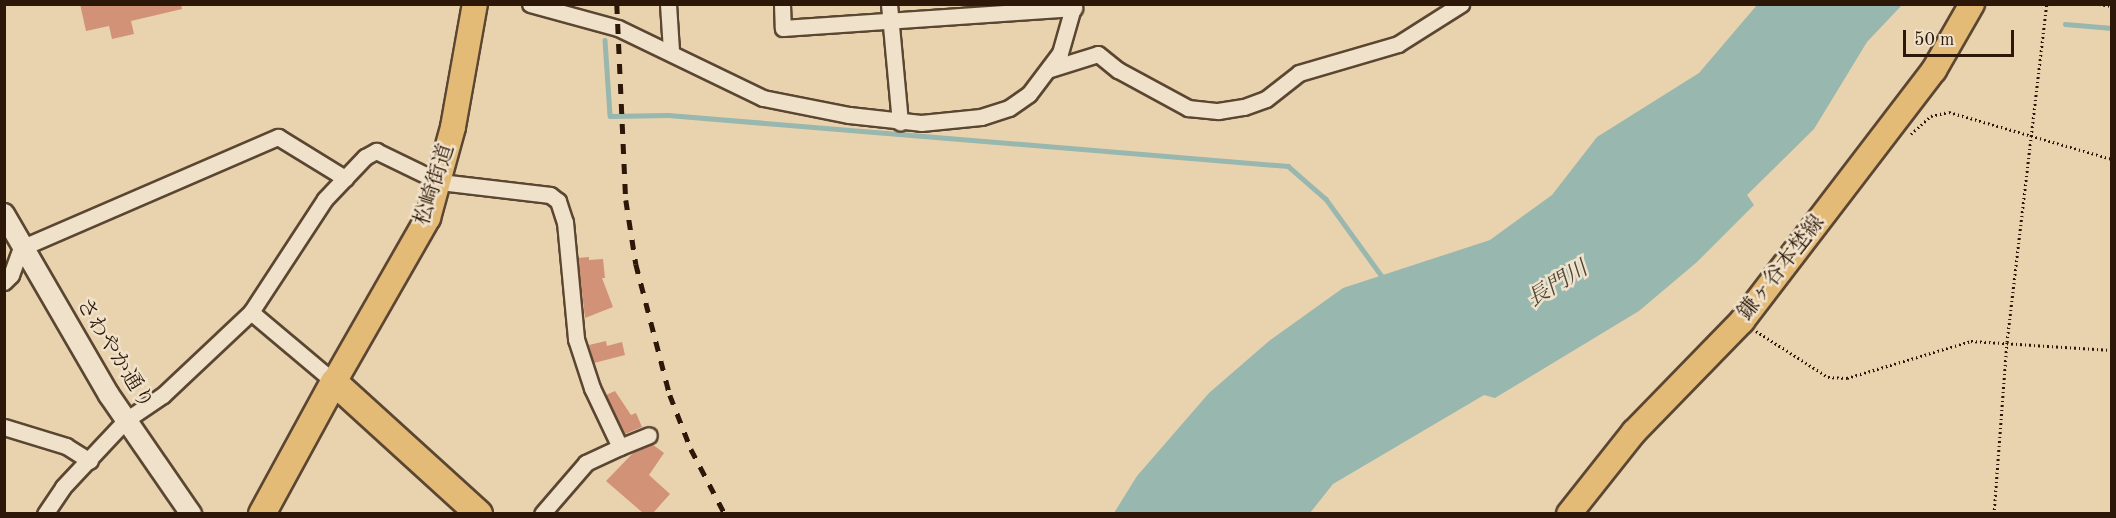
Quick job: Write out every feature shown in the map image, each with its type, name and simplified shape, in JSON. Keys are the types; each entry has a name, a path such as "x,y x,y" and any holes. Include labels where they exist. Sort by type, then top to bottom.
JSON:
{"highway":[{"path":"262,513 334,382 479,513"}],"main road":[{"name":"松崎街道","path":"334,382 428,218 440,182 475,4"},
{"name":"鎌ヶ谷本埜線","path":"1569,513 1634,432 1742,321 1934,70 1972,4"}],"street":[{"path":"530,4 618,28 671,51 763,98 900,122 950,122 1009,108 1029,94 1050,69 1060,53 1074,6 989,9 890,20 783,28 782,4"},
{"path":"668,4 671,51"},
{"path":"889,4 900,122"},
{"path":"1050,69 1098,54 1118,70 1188,108 1235,108 1266,99 1299,73 1398,44 1461,4"},
{"path":"4,282 21,248 278,137 345,178"},
{"path":"45,513 63,487 126,420 163,395 251,312 325,199 376,151 440,182 550,195 558,201 565,222 576,339 595,395 620,447"},
{"name":"さわやか通り","path":"4,214 21,248 126,420 191,513"},
{"path":"251,312 334,382"},
{"path":"4,427 66,447 90,460"},
{"path":"542,513 586,463 649,435"}],"path":[{"path":"1994,513 2007,342 2047,4"},
{"path":"2099,4 2112,6"},
{"path":"1906,138 1931,116 1949,112 2112,159"},
{"path":"1742,321 1828,377 1847,378 1971,341 2112,350"}],"water":[{"name":"長門川","path":"1757,5 1902,5 1867,42 1814,129 1747,195 1754,205 1697,262 1639,311 1495,398 1484,395 1333,484 1310,513 1114,513 1137,476 1209,393 1269,341 1343,288 1490,240 1552,195 1597,137 1699,73"}],"building":[{"path":"80,4 181,4 182,9 131,21 134,34 112,39 109,26 86,31"},
{"path":"589,257 589,260 603,259 605,278 602,278 613,307 585,318 578,258"},
{"path":"606,341 607,346 622,342 625,355 594,363 589,345"},
{"path":"615,391 631,415 636,413 642,427 625,434 606,395"},
{"path":"652,444 664,453 649,475 670,494 653,513 643,513 606,481 634,452"}],"waterway":[{"path":"2065,24 2112,28"},
{"path":"605,40 610,116 668,115 1288,166 1326,199 1384,279"}],"railway":[{"path":"617,4 626,200 636,264 670,395 691,449 725,514"}]}
